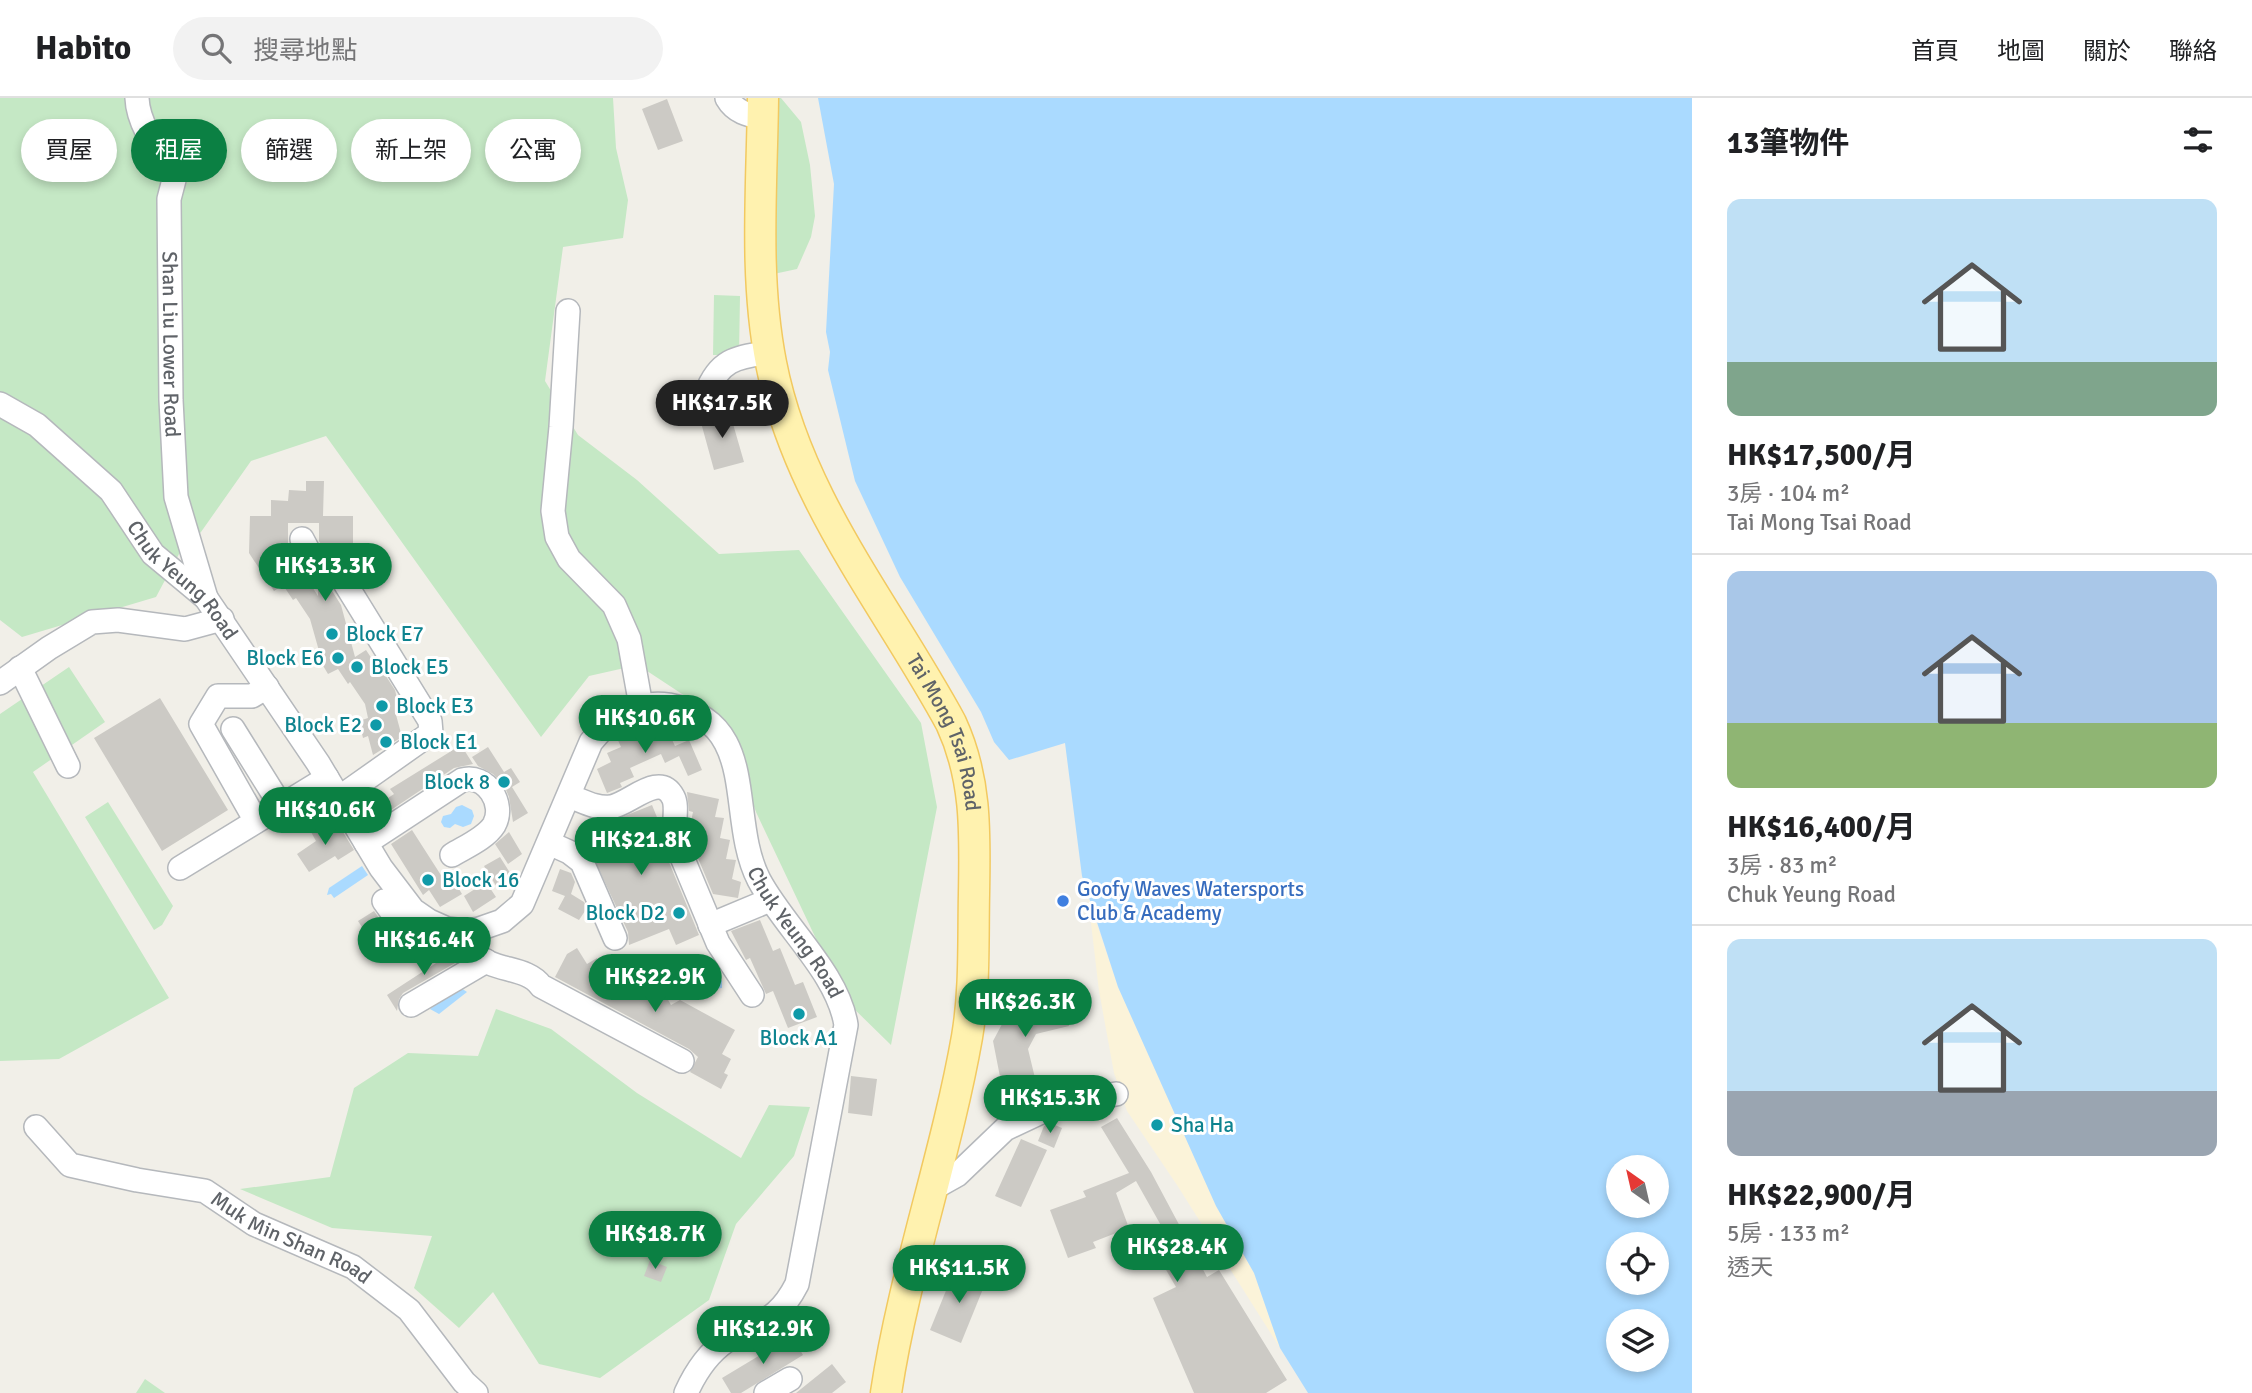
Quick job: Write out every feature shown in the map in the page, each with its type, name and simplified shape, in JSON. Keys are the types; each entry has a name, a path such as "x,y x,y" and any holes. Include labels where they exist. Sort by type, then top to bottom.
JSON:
{"main road":[{"name":"Tai Mong Tsai Road","path":"763,108 763,299 769,353 780,398 800,458 817,497 951,723 970,779 975,831 969,1018 886,1393"}],"street":[{"name":"Shan Liu Lower Road","path":"137,98 137,106 151,139 175,176 169,199 171,400 176,497 206,598"},
{"path":"727,98 735,109 748,116 763,108"},
{"path":"568,311 554,511 557,537 569,559 614,606 629,639 641,706"},
{"path":"711,400 706,394 713,376 726,364 746,355 769,353"},
{"name":"Chuk Yeung Road","path":"0,404 37,425 111,491 153,554 206,598 327,778 413,927 429,921 447,929 466,931 491,926 522,904 591,742 604,726 622,713 641,706 662,704 683,708 702,717 718,730 730,748 737,768 745,842 758,877 770,900 835,989 844,1012 845,1039 797,1284 791,1296 773,1316 763,1324 726,1341 715,1350 697,1371 686,1393"},
{"path":"302,539 312,556 340,575 430,721 431,733 339,798"},
{"path":"0,682 92,622 118,620 185,629 222,619"},
{"path":"20,668 68,766"},
{"path":"257,821 201,724 218,696 252,696 267,687"},
{"path":"233,729 281,806"},
{"path":"180,868 327,778"},
{"path":"366,843 462,780 477,780 488,788 495,799 496,821 485,833 452,855"},
{"path":"569,796 599,808 614,807 639,796 649,788 667,790 675,801 675,838 710,925 718,943 752,995"},
{"path":"549,843 569,852 582,862 615,938"},
{"path":"710,925 770,900"},
{"path":"384,901 413,927"},
{"path":"466,931 475,952 486,961 535,978 541,986 682,1061"},
{"path":"411,1005 486,961"},
{"path":"932,1189 957,1175 1005,1129 1058,1104 1116,1094"},
{"name":"Muk Min Shan Road","path":"36,1127 70,1165 205,1191 254,1224 354,1267 409,1310 464,1382 476,1393"},
{"path":"766,1393 790,1379"}],"green space":[{"path":"0,98 613,98 616,148 628,200 623,238 563,247 545,381 578,435 637,480 719,554 799,550 921,723 937,807 891,1045 845,1000 756,812 723,721 638,665 589,676 541,737 326,436 251,461 201,532 179,554 156,597 22,637 0,620"},
{"path":"771,98 781,98 801,122 810,165 815,216 811,237 797,269 769,275 767,246 777,196 777,172 770,136"},
{"path":"714,295 740,296 739,355 713,355"},
{"path":"69,667 105,722 33,772 169,998 59,1059 0,1061 0,714"},
{"path":"108,802 173,906 162,925 154,930 85,817"},
{"path":"496,1009 551,1029 637,1093 741,1158 769,1105 810,1107 794,1156 736,1224 709,1300 600,1378 539,1364 493,1292 459,1328 414,1288 432,1236 332,1228 240,1189 330,1177 354,1088 408,1053 478,1056"},
{"path":"145,1379 165,1393 136,1393"}],"sand":[{"name":"Sha Ha","path":"1088,898 1118,987 1216,1206 1254,1273 1280,1348 1127,1111 1114,1073 1099,991"}],"water":[{"path":"818,98 1692,98 1692,1393 1308,1393 1280,1348 1254,1273 1216,1206 1118,987 1082,876 1065,743 1009,760 994,742 981,712 900,577 855,481 828,370 830,352 826,332 834,184"},
{"path":"462,805 472,810 474,816 471,824 444,827 441,822 443,816 451,814 456,807"},
{"path":"362,866 368,875 334,898 331,894 327,895 329,888"},
{"path":"699,958 704,959 722,981 722,988 705,985 696,978 692,962"},
{"path":"461,988 467,992 439,1014 430,1009"}],"building":[{"path":"667,99 683,141 658,150 642,109"},
{"path":"729,410 744,462 714,470 700,419"},
{"path":"306,481 324,481 323,516 353,516 353,553 331,552 322,546 319,541 319,523 288,523 288,549 318,596 318,578 327,583 341,605 355,657 366,650 395,690 400,710 395,711 402,737 373,755 368,736 363,738 359,721 368,718 365,704 338,669 328,674 319,659 321,658 310,619 283,585 274,591 249,553 250,516 271,516 271,500 288,501 289,490 306,491"},
{"path":"160,698 228,810 162,851 94,738"},
{"path":"648,724 652,733 666,727 675,746 689,740 702,770 688,776 679,756 665,763 661,754 630,768 634,777 620,783 622,787 607,793 597,769 611,762 607,753 621,747 617,738"},
{"path":"461,745 473,764 454,768 376,820 370,810 394,794 390,789"},
{"path":"488,747 504,772 511,768 520,782 512,787 528,813 513,822 504,785 493,774 478,766 472,757"},
{"path":"687,792 719,799 715,817 724,818 720,838 730,840 726,859 736,860 732,879 741,882 738,898 713,894 695,851 698,833 689,831 693,812 689,811"},
{"path":"652,805 661,827 664,850 699,935 676,945 669,929 629,945 628,932 582,833"},
{"path":"328,821 332,828 338,824 354,850 338,860 335,856 309,872 297,854 316,841 311,832"},
{"path":"412,830 446,883 453,879 462,894 440,907 429,890 423,895 391,844"},
{"path":"509,832 522,854 508,864 495,844"},
{"path":"500,857 514,879 498,889 484,866"},
{"path":"560,869 571,873 575,882 571,894 584,902 587,908 579,920 558,909 565,896 552,891"},
{"path":"486,882 496,897 473,912 464,896"},
{"path":"374,911 393,937 407,948 385,963 358,921"},
{"path":"760,920 773,951 780,948 795,985 803,982 817,1017 788,1028 773,991 766,994 750,958 746,960 731,931"},
{"path":"577,948 587,964 597,958 607,976 619,969 629,985 638,979 649,997 662,989 671,1005 680,1000 735,1030 722,1054 731,1059 724,1073 728,1075 721,1089 690,1072 698,1057 689,1049 555,977 567,954"},
{"path":"456,950 462,959 403,993 397,1011 387,995"},
{"path":"1063,1000 1069,1026 1036,1034 1028,1049 1035,1078 1002,1087 993,1041 1008,1013"},
{"path":"851,1076 877,1079 872,1116 848,1113"},
{"path":"1117,1118 1151,1172 1207,1277 1219,1270 1287,1380 1266,1393 1194,1393 1153,1298 1176,1287 1147,1237 1163,1229 1136,1181 1116,1193 1129,1228 1093,1242 1096,1248 1068,1258 1050,1210 1086,1197 1083,1191 1129,1173 1101,1127"},
{"path":"1050,1123 1062,1128 1054,1148 1038,1141 1044,1126"},
{"path":"1021,1139 1047,1150 1021,1207 995,1196"},
{"path":"650,1260 667,1267 661,1282 644,1276"},
{"path":"956,1266 987,1279 961,1343 930,1330"},
{"path":"792,1336 803,1355 741,1393 731,1393 722,1378"},
{"path":"832,1364 846,1382 832,1393 796,1393"}],"place":[{"name":"Block E7","path":"332,634"},
{"name":"Block E6","path":"338,658"},
{"name":"Block E5","path":"357,667"},
{"name":"Block E3","path":"382,706"},
{"name":"Block E2","path":"376,725"},
{"name":"Block E1","path":"386,742"},
{"name":"Block 8","path":"504,782"},
{"name":"Block 16","path":"428,880"},
{"name":"Goofy Waves Watersports Club & Academy","path":"1063,901"},
{"name":"Block D2","path":"679,913"},
{"name":"Block A1","path":"799,1014"},
{"name":"Sha Ha","path":"1157,1125"}]}
